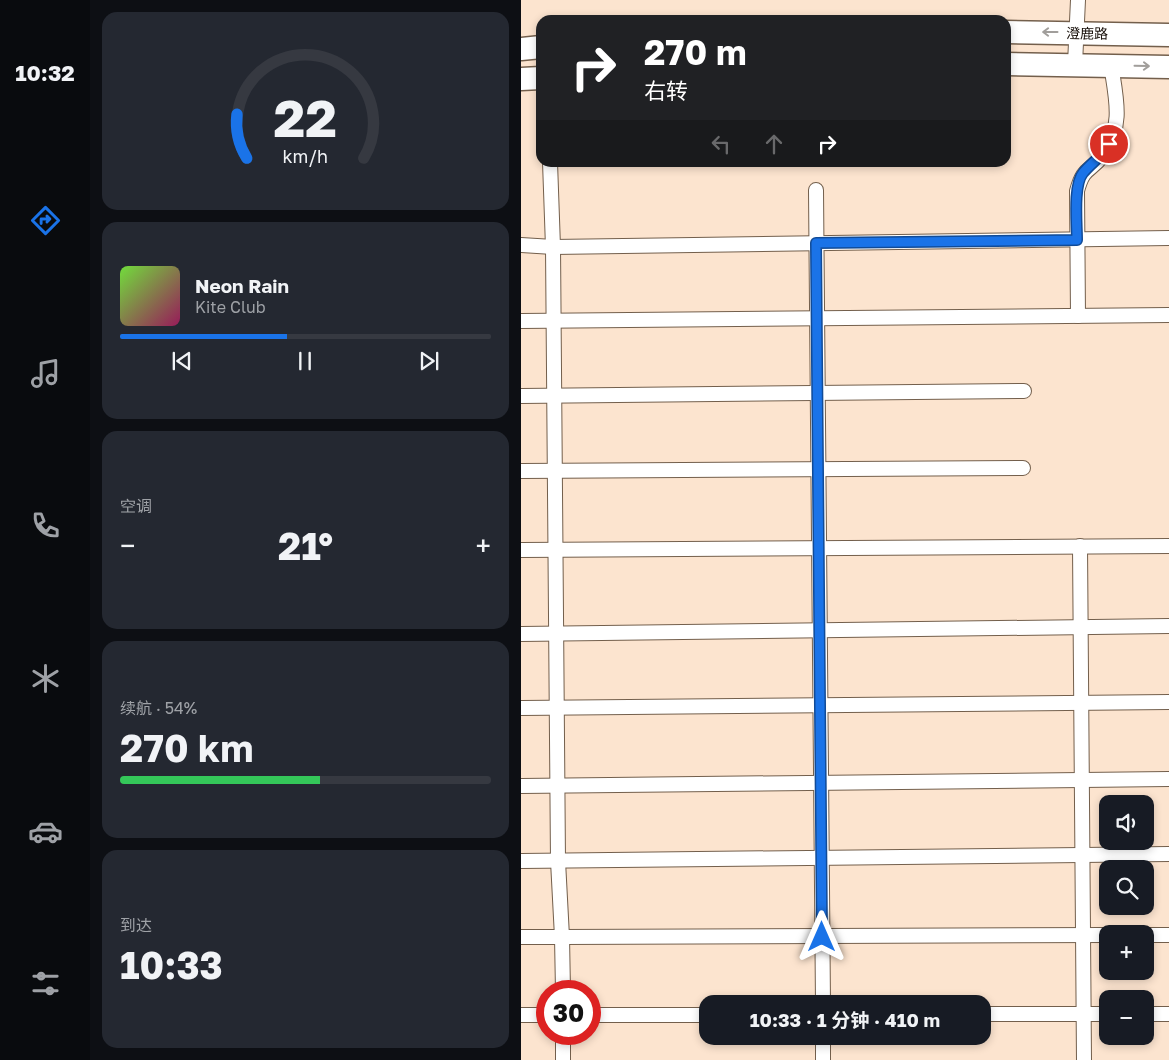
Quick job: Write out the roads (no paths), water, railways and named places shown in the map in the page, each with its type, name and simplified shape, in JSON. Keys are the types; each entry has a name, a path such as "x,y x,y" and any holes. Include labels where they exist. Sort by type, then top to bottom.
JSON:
{"main road":[{"name":"澄鹿路","path":"1011,32 1169,35"},
{"path":"521,49 536,48"},
{"path":"1011,64 1169,67"},
{"path":"521,79 536,78"}],"street":[{"path":"1075,64 1078,0"},
{"path":"1078,316 1077,191 1081,174 1102,156 1116,131 1117,103 1111,65"},
{"path":"550,167 554,322 558,861 563,980"},
{"path":"816,190 823,995"},
{"path":"521,245 553,247 1169,238"},
{"path":"521,321 1169,315"},
{"path":"521,396 1024,391"},
{"path":"521,471 1023,468"},
{"path":"1080,546 1084,1060"},
{"path":"521,550 1169,546"},
{"path":"521,634 1169,626"},
{"path":"521,708 1169,702"},
{"path":"521,786 1169,779"},
{"path":"521,861 1169,854"},
{"path":"521,937 1099,935"},
{"path":"1154,935 1169,935"},
{"path":"991,1014 1099,1014"},
{"path":"1154,1014 1169,1014"},
{"path":"521,1015 536,1015"},
{"path":"601,1015 699,1015"},
{"path":"563,1045 563,1060"},
{"path":"823,1045 823,1060"}]}
